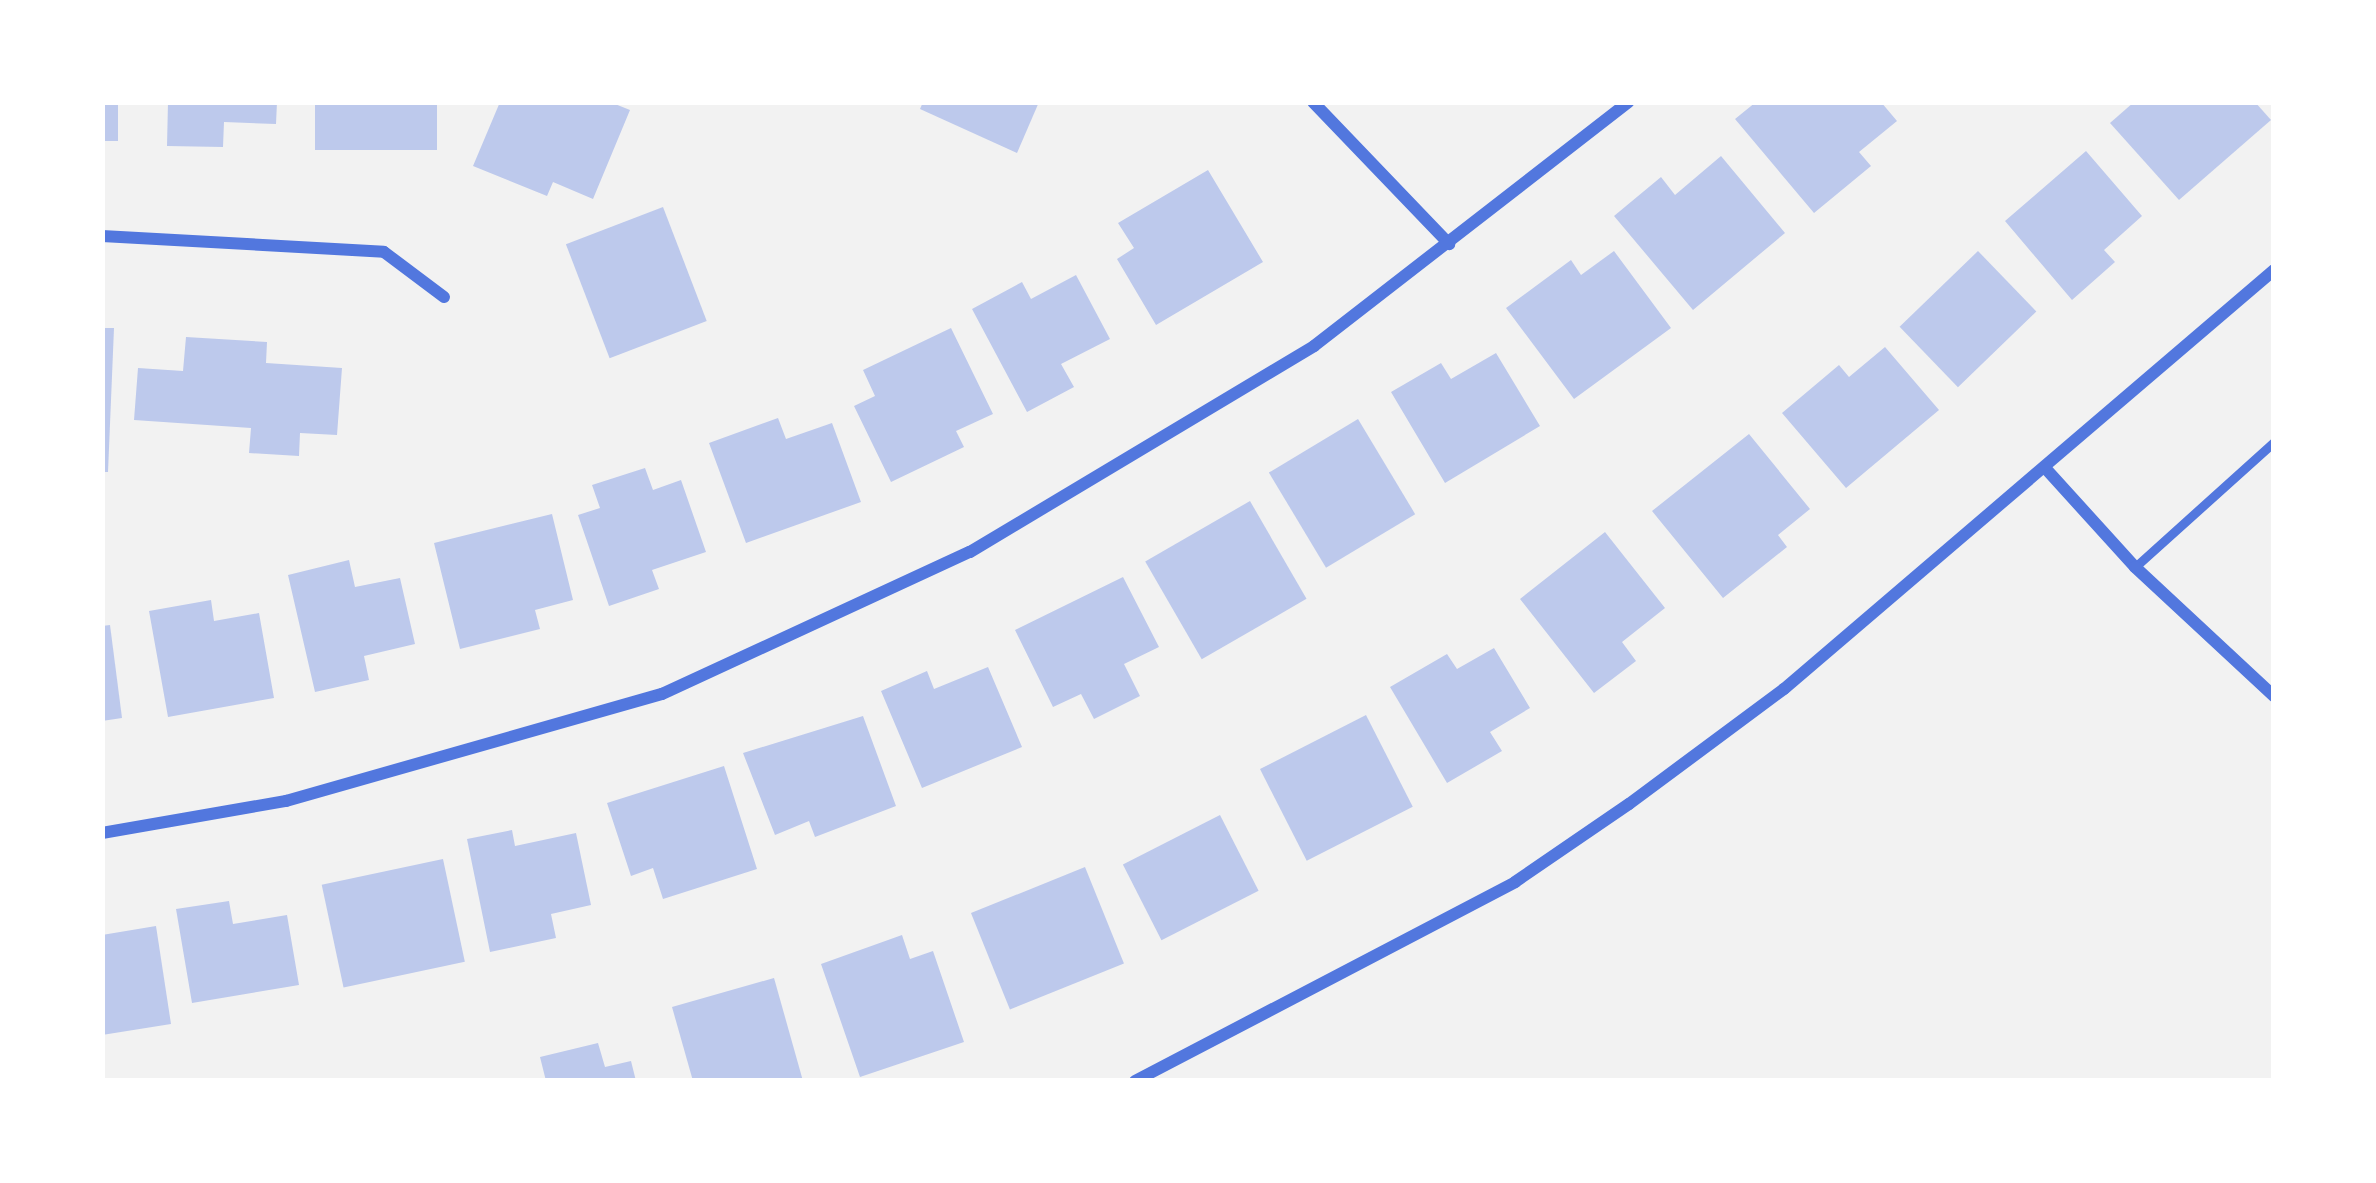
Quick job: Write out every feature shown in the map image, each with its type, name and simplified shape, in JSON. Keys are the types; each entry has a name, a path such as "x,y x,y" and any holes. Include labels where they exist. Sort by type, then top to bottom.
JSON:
{"street":[{"path":"1313,102 1449,244"},
{"path":"102,832 286,801 662,694 970,552 1223,404 1449,244 1629,102"},
{"path":"102,236 384,252 444,297"},
{"path":"1135,1081 1515,882 1784,689 2048,470 2274,270"},
{"path":"2048,470 2134,567 2274,696"}],"lane":[{"path":"2134,567 2274,442"}],"building":[{"path":"102,102 118,102 118,141 102,141"},
{"path":"168,102 277,102 276,124 224,122 223,147 167,146"},
{"path":"315,102 437,102 437,150 315,150"},
{"path":"500,102 610,102 630,110 593,199 553,182 547,196 473,166"},
{"path":"923,102 1039,102 1017,153 920,109"},
{"path":"1756,102 1881,102 1897,121 1859,152 1871,166 1814,213 1735,119"},
{"path":"2134,102 2255,102 2271,120 2179,200 2110,123"},
{"path":"2086,151 2142,216 2104,250 2115,262 2072,300 2005,221"},
{"path":"1721,156 1785,233 1693,310 1614,216 1661,177 1675,195"},
{"path":"1208,170 1263,262 1156,325 1117,259 1134,248 1118,223"},
{"path":"663,207 707,321 610,358 566,244"},
{"path":"1614,251 1671,328 1574,399 1506,308 1571,260 1581,275"},
{"path":"1978,251 2036,311 1958,387 1900,327"},
{"path":"1076,275 1110,339 1061,364 1074,387 1027,412 972,309 1022,282 1031,299"},
{"path":"102,328 114,328 108,472 102,472"},
{"path":"951,328 993,414 956,431 964,447 891,482 854,406 875,396 863,370"},
{"path":"186,337 267,342 266,363 342,368 337,435 300,433 299,456 249,453 251,428 134,420 138,368 183,371"},
{"path":"1885,347 1939,410 1846,488 1782,413 1839,365 1849,377"},
{"path":"1496,353 1540,426 1445,483 1391,392 1441,363 1451,379"},
{"path":"778,418 786,439 832,423 861,502 746,543 709,443"},
{"path":"1358,419 1415,514 1326,568 1269,473"},
{"path":"1749,434 1810,509 1778,535 1787,547 1723,598 1652,511"},
{"path":"645,468 653,490 681,480 706,552 652,570 659,589 609,606 578,515 600,508 592,485"},
{"path":"1250,501 1306,599 1202,659 1145,562"},
{"path":"552,514 573,600 535,610 540,629 460,649 434,543"},
{"path":"1605,532 1665,608 1622,642 1636,661 1594,693 1520,599"},
{"path":"349,560 355,587 400,578 415,644 364,656 369,680 315,692 288,575"},
{"path":"1123,577 1159,647 1124,664 1140,696 1094,719 1081,694 1053,707 1015,630"},
{"path":"211,600 214,621 259,613 274,698 168,717 149,611"},
{"path":"110,625 122,718 102,721 102,626"},
{"path":"1494,648 1530,708 1490,732 1502,751 1447,783 1390,687 1447,654 1457,669"},
{"path":"988,667 1022,747 922,788 881,691 927,671 934,689"},
{"path":"1366,715 1413,807 1307,861 1260,769"},
{"path":"863,716 896,806 815,837 809,821 775,835 743,753"},
{"path":"724,766 757,869 663,899 653,868 631,876 607,803"},
{"path":"1220,815 1259,891 1161,940 1123,864"},
{"path":"512,830 515,846 576,833 591,905 551,914 556,938 490,952 467,839"},
{"path":"443,859 465,962 344,987 322,885"},
{"path":"1085,867 1124,963 1010,1010 971,913"},
{"path":"229,901 233,924 287,915 299,985 192,1003 176,909"},
{"path":"156,926 171,1024 102,1035 102,935"},
{"path":"902,935 910,959 933,951 964,1042 860,1077 821,964"},
{"path":"774,978 803,1081 693,1081 672,1007"},
{"path":"598,1043 605,1067 631,1061 636,1081 546,1081 540,1057"}]}
